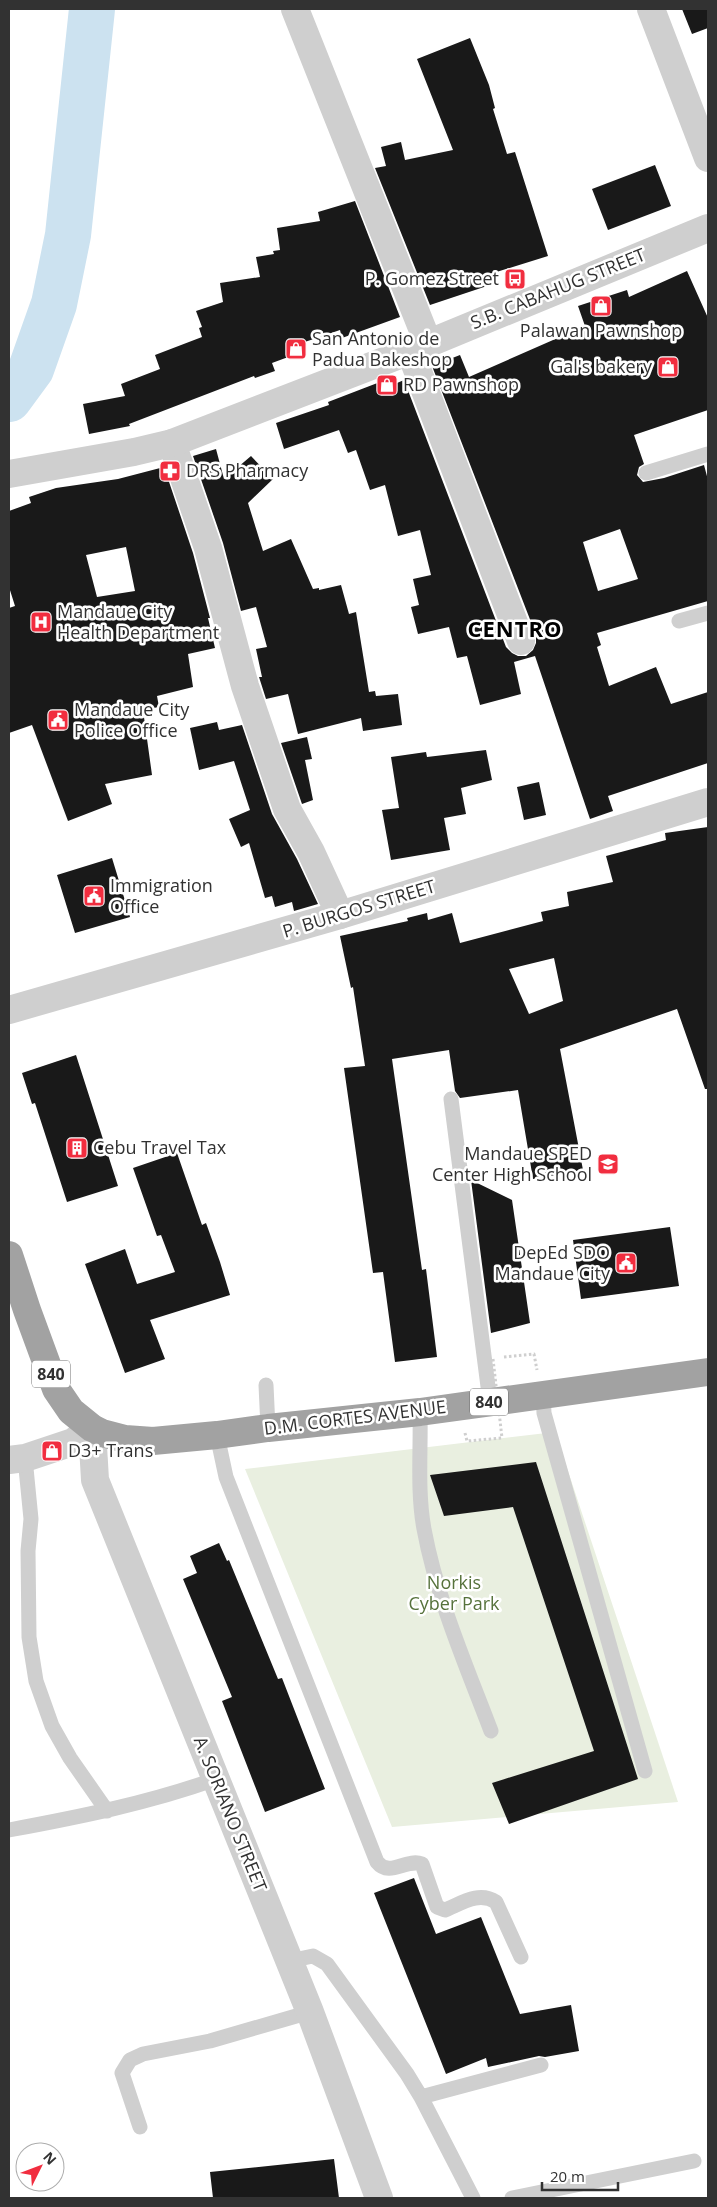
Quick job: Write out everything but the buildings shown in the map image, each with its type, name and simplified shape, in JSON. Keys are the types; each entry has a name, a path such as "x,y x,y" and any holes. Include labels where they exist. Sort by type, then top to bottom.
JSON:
{"highway":[{"name":"840","path":"9,1255 26,1310 56,1389 72,1411 92,1428"},
{"name":"D.M. CORTES AVENUE","path":"92,1428 112,1436 137,1441 218,1435 420,1412 708,1372"}],"street":[{"path":"295,9 419,346 521,641"},
{"path":"651,9 708,158"},
{"name":"S.B. CABAHUG STREET","path":"9,474 134,452 172,443 419,346 708,228"},
{"path":"172,443 208,548 245,686 288,809 311,852 340,915"},
{"name":"P. BURGOS STREET","path":"9,1010 340,915 708,802"},
{"path":"17,1459 73,1442 92,1428"},
{"name":"A. SORIANO STREET","path":"92,1428 95,1480 310,2012 379,2198"}],"lane":[{"path":"646,473 708,454"},
{"path":"679,621 708,613"},
{"path":"452,1099 490,1402"},
{"path":"266,1384 268,1428"},
{"path":"542,1394 544,1413 645,1771"},
{"path":"420,1412 420,1478 424,1528 436,1584 491,1731"},
{"path":"218,1435 226,1477 377,1862 387,1870 416,1862 422,1864 437,1907 441,1910 481,1896 489,1897 496,1902 521,1957"},
{"path":"17,1459 31,1519 28,1550 29,1637 36,1681 52,1726 70,1758 107,1811"},
{"path":"9,1830 107,1811 177,1793 216,1779"},
{"path":"289,1961 313,1956 326,1964 408,2074 473,2198"},
{"path":"140,2127 122,2073 130,2060 142,2054 210,2041 310,2012"},
{"path":"421,2097 541,2065"},
{"path":"512,2198 694,2160"}],"path":[{"path":"466,1442 502,1438 493,1359 534,1354"}],"green space":[{"name":"Norkis Cyber Park","path":"555,1432 678,1802 392,1827 245,1469"}],"waterway":[{"path":"9,399 31,369 54,304 68,235 92,9"}],"place":[{"name":"P. Gomez Street","path":"515,279"},
{"name":"Palawan Pawnshop","path":"601,306"},
{"name":"San Antonio de Padua Bakeshop","path":"296,349"},
{"name":"Gal's bakery","path":"668,367"},
{"name":"RD Pawnshop","path":"387,385"},
{"name":"DRS Pharmacy","path":"170,471"},
{"name":"Mandaue City Health Department","path":"41,622"},
{"name":"Mandaue City Police Office","path":"58,720"},
{"name":"Immigration Office","path":"94,896"},
{"name":"Cebu Travel Tax","path":"77,1148"},
{"name":"Mandaue SPED Center High School","path":"608,1164"},
{"name":"DepEd SDO Mandaue City","path":"626,1263"},
{"name":"D3+ Trans","path":"52,1451"}],"district":[{"name":"CENTRO","path":"515,629"}]}
